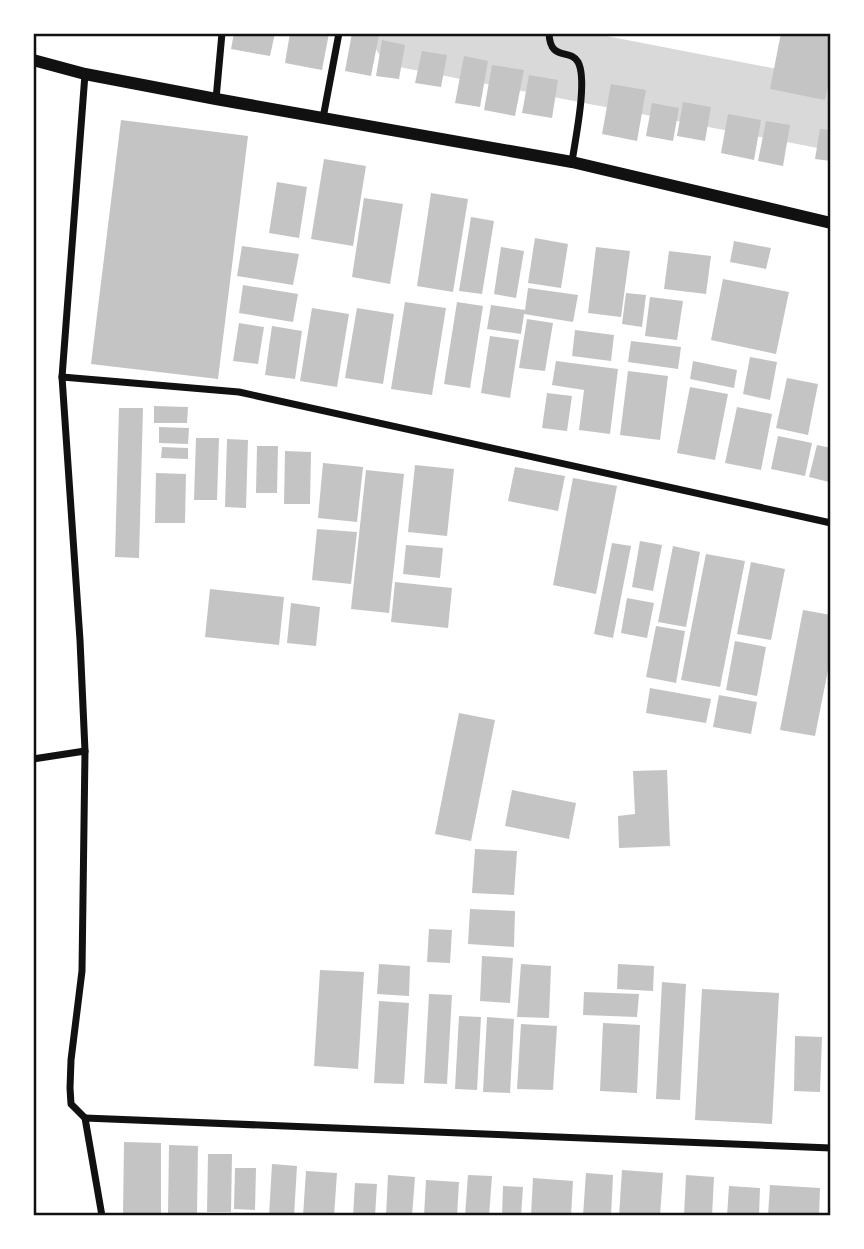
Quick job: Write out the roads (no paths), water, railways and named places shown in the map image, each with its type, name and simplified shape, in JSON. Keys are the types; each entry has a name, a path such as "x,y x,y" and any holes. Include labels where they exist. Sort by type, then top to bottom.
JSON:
{"street":[{"path":"216,99 222,33"},
{"path":"323,118 339,33"},
{"path":"549,33 552,47 558,52 573,56 579,63 582,87 572,162"},
{"path":"33,60 85,74 216,99 572,162 831,223"},
{"path":"85,74 62,377 85,751 82,971 69,1088 71,1104 85,1118 102,1216"},
{"path":"62,377 239,392 831,523"},
{"path":"33,758 85,751"},
{"path":"85,1118 831,1149"}],"waterway":[{"path":"407,33 831,115"}]}
